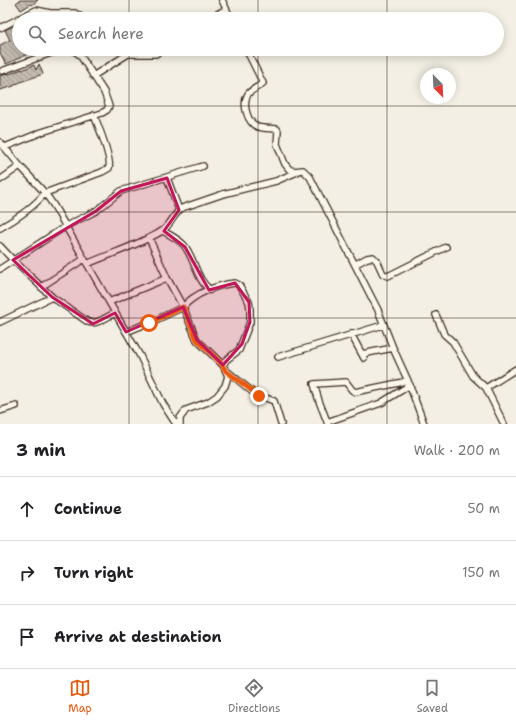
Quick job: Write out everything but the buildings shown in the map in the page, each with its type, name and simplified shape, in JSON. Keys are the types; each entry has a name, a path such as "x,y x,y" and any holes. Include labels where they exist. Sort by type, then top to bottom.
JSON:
{"street":[{"path":"222,0 228,12"},
{"path":"221,12 226,9"},
{"path":"32,12 36,10 45,12"},
{"path":"0,28 12,22"},
{"path":"1,70 42,56"},
{"path":"5,147 42,132 105,111 109,106 104,92 81,56"},
{"path":"93,76 125,56"},
{"path":"250,56 263,82 248,96 245,103 247,114 255,126 277,130 276,144 285,164 289,169 304,171 310,177 356,264 378,310 409,383 424,424"},
{"path":"0,228 11,222 39,200 45,193 102,172 109,167 110,164 104,143 94,115"},
{"path":"0,142 45,193 54,206 140,356 163,404 176,424"},
{"path":"0,180 20,166"},
{"path":"0,273 2,268 13,260 66,226 96,211 121,191 203,166"},
{"path":"41,287 86,261 163,231 171,223 179,210 223,194 276,181 299,171"},
{"path":"167,178 179,210"},
{"path":"163,231 179,240 185,247 203,283 210,290"},
{"path":"148,238 183,307 197,340 223,365 226,371 227,380 217,396 208,402 186,410 180,418 180,424"},
{"path":"0,246 52,297 88,322 93,324 115,312"},
{"path":"356,264 367,258 373,258 377,261 383,274 388,276 446,247"},
{"path":"109,302 167,278"},
{"path":"126,332 164,317 183,307 190,300 210,290 235,282 241,287 250,305 250,322 242,344 237,352 226,360 223,365"},
{"path":"0,322 52,297"},
{"path":"436,314 444,334 453,342 474,376 486,388 504,424"},
{"path":"278,357 383,324"},
{"path":"351,334 363,356 393,348"},
{"path":"486,388 516,369"},
{"path":"226,371 255,394 274,401 281,424"},
{"path":"346,382 355,392 409,383 381,403 327,423 314,384 346,382"},
{"path":"0,411 16,406"}],"highlighted area":[{"path":"167,178 179,210 164,231 185,247 209,290 235,283 249,302 250,322 242,344 223,365 197,340 183,307 126,332 115,313 93,324 52,297 13,260 96,211 121,191"}],"route":[{"path":"149,323 183,307 190,322 193,334 197,340 220,362 226,371 250,391 259,396"}]}
